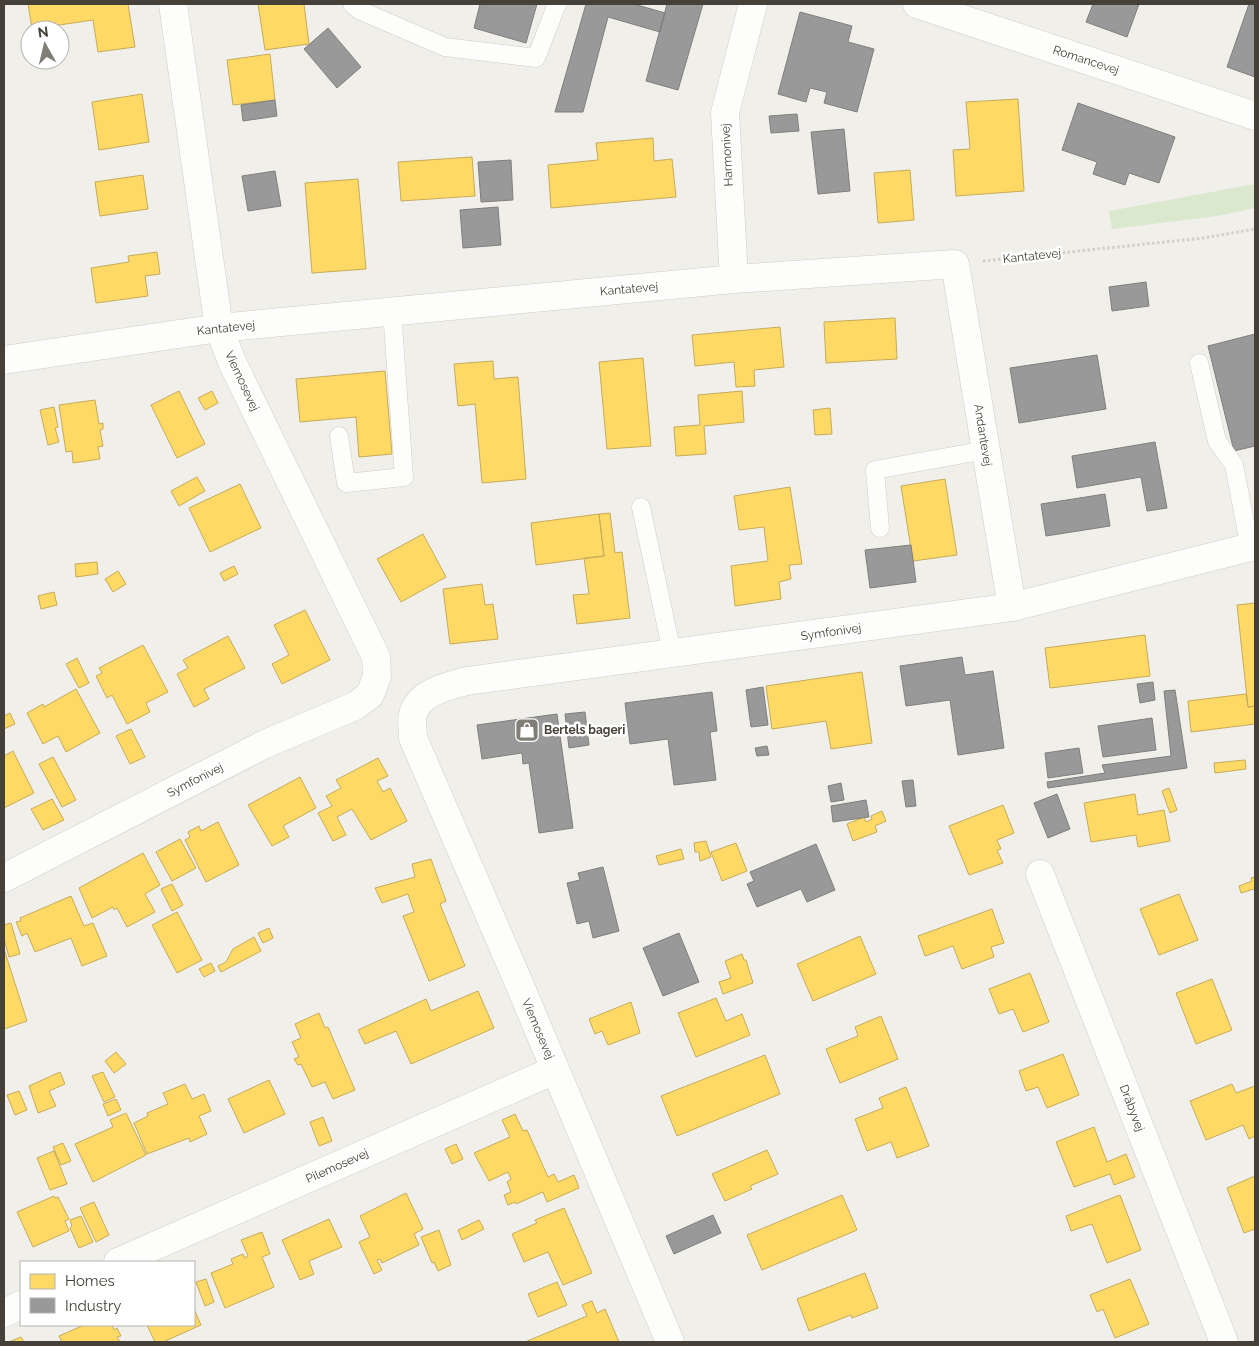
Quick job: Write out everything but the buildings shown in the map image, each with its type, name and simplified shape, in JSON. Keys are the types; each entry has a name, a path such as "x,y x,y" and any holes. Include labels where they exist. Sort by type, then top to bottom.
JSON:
{"street":[{"name":"Viemosevej","path":"173,4 219,328 232,362 376,657 377,676"},
{"name":"Harmonivej","path":"734,279 725,113 753,4"},
{"name":"Romancevej","path":"917,4 1255,116"},
{"name":"Kantatevej","path":"4,360 219,328 734,279 955,264"},
{"name":"Andantevej","path":"955,264 1012,607"},
{"name":"Symfonivej","path":"412,714 422,700 440,688 467,681 1012,607 1253,547"},
{"name":"Symfonivej","path":"4,878 265,744 355,706 370,695 377,676"},
{"name":"Viemosevej","path":"412,714 413,738 670,1342"},
{"name":"Dråbyvej","path":"1040,874 1224,1342"},
{"name":"Pilemosevej","path":"120,1261 555,1070"},
{"path":"4,1313 20,1305"}],"lane":[{"path":"352,4 359,10 445,46 536,58 557,4"},
{"path":"340,436 346,483 404,477 392,312"},
{"path":"1199,363 1217,441 1234,465 1253,547"},
{"path":"880,528 875,470 986,450"},
{"path":"641,508 672,653"}],"path":[{"name":"Kantatevej","path":"955,264 1202,238 1255,229"}],"green space":[{"path":"1255,184 1255,208 1217,216 1112,229 1109,211"}],"place":[{"name":"Bertels bageri","path":"527,730"}]}
